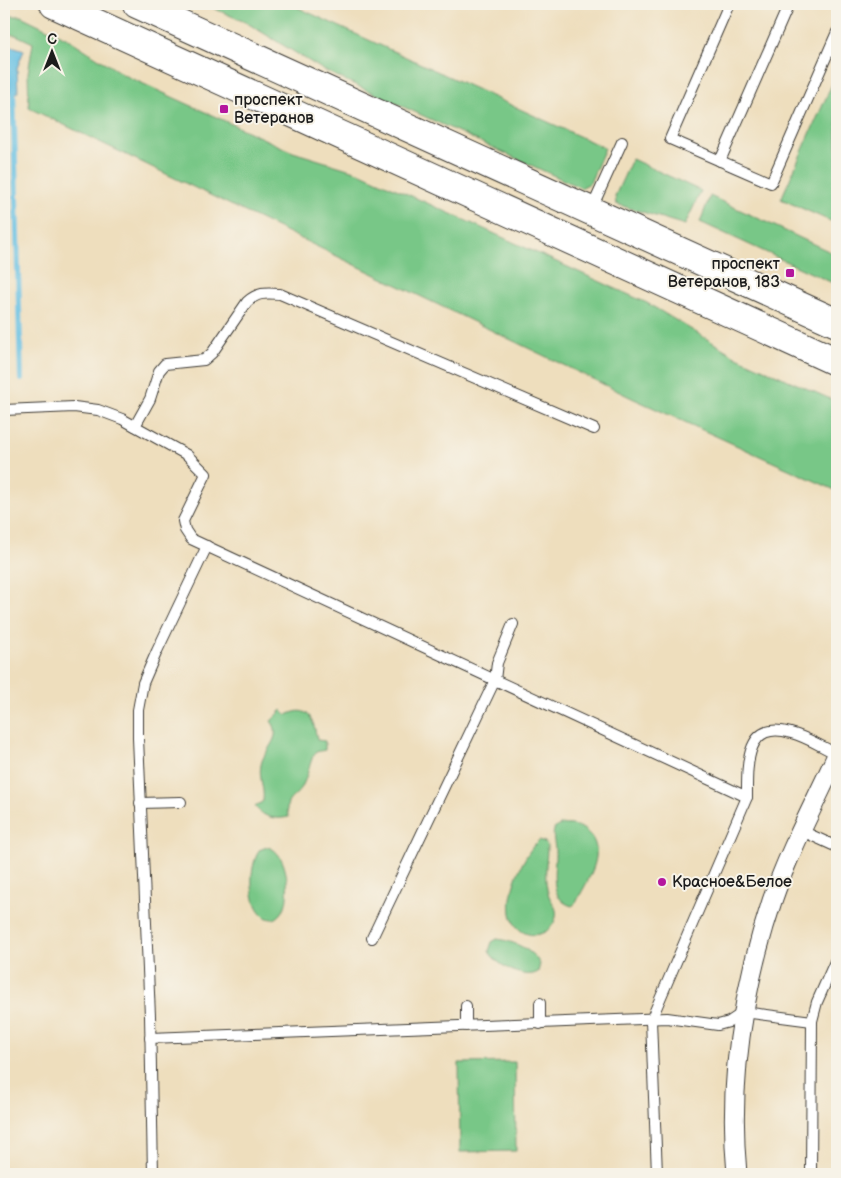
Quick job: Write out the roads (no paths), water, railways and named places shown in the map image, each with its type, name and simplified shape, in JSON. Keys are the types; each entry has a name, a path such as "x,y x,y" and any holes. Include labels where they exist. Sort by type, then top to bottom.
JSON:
{"main road":[{"path":"54,4 837,362"},
{"path":"137,4 837,323"}],"street":[{"path":"737,1174 734,1119 736,1073 744,1012 760,941 773,900 837,754"}],"lane":[{"path":"729,4 670,139 771,183 837,32"},
{"path":"720,161 789,4"},
{"path":"591,211 622,142"},
{"path":"136,426 150,399 159,370 165,364 204,360 212,353 247,302 254,296 265,293 280,294 594,429"},
{"path":"4,410 74,407 98,410 136,426 187,455 206,474 183,521 185,530 191,539 747,797"},
{"path":"153,1174 138,710 143,683 207,546"},
{"path":"372,938 495,680 497,663 513,624"},
{"path":"657,1174 651,1020 747,797 749,754 754,740 761,734 774,731 790,732 837,754"},
{"path":"140,803 181,802"},
{"path":"802,831 837,847"},
{"path":"811,1174 812,1022 816,1002 837,957"},
{"path":"540,1003 540,1024"},
{"path":"466,1006 466,1026"},
{"path":"150,1038 667,1018 718,1025 729,1022 744,1012 812,1022"}],"water":[{"path":"5,47 15,47 24,50 17,68 18,92 14,95 10,94 8,73 4,68"}],"waterway":[{"path":"13,88 21,379"}],"place":[{"name":"проспект Ветеранов","path":"224,109"},
{"name":"проспект Ветеранов, 183","path":"790,273"},
{"name":"Красное&Белое","path":"662,882"}]}
